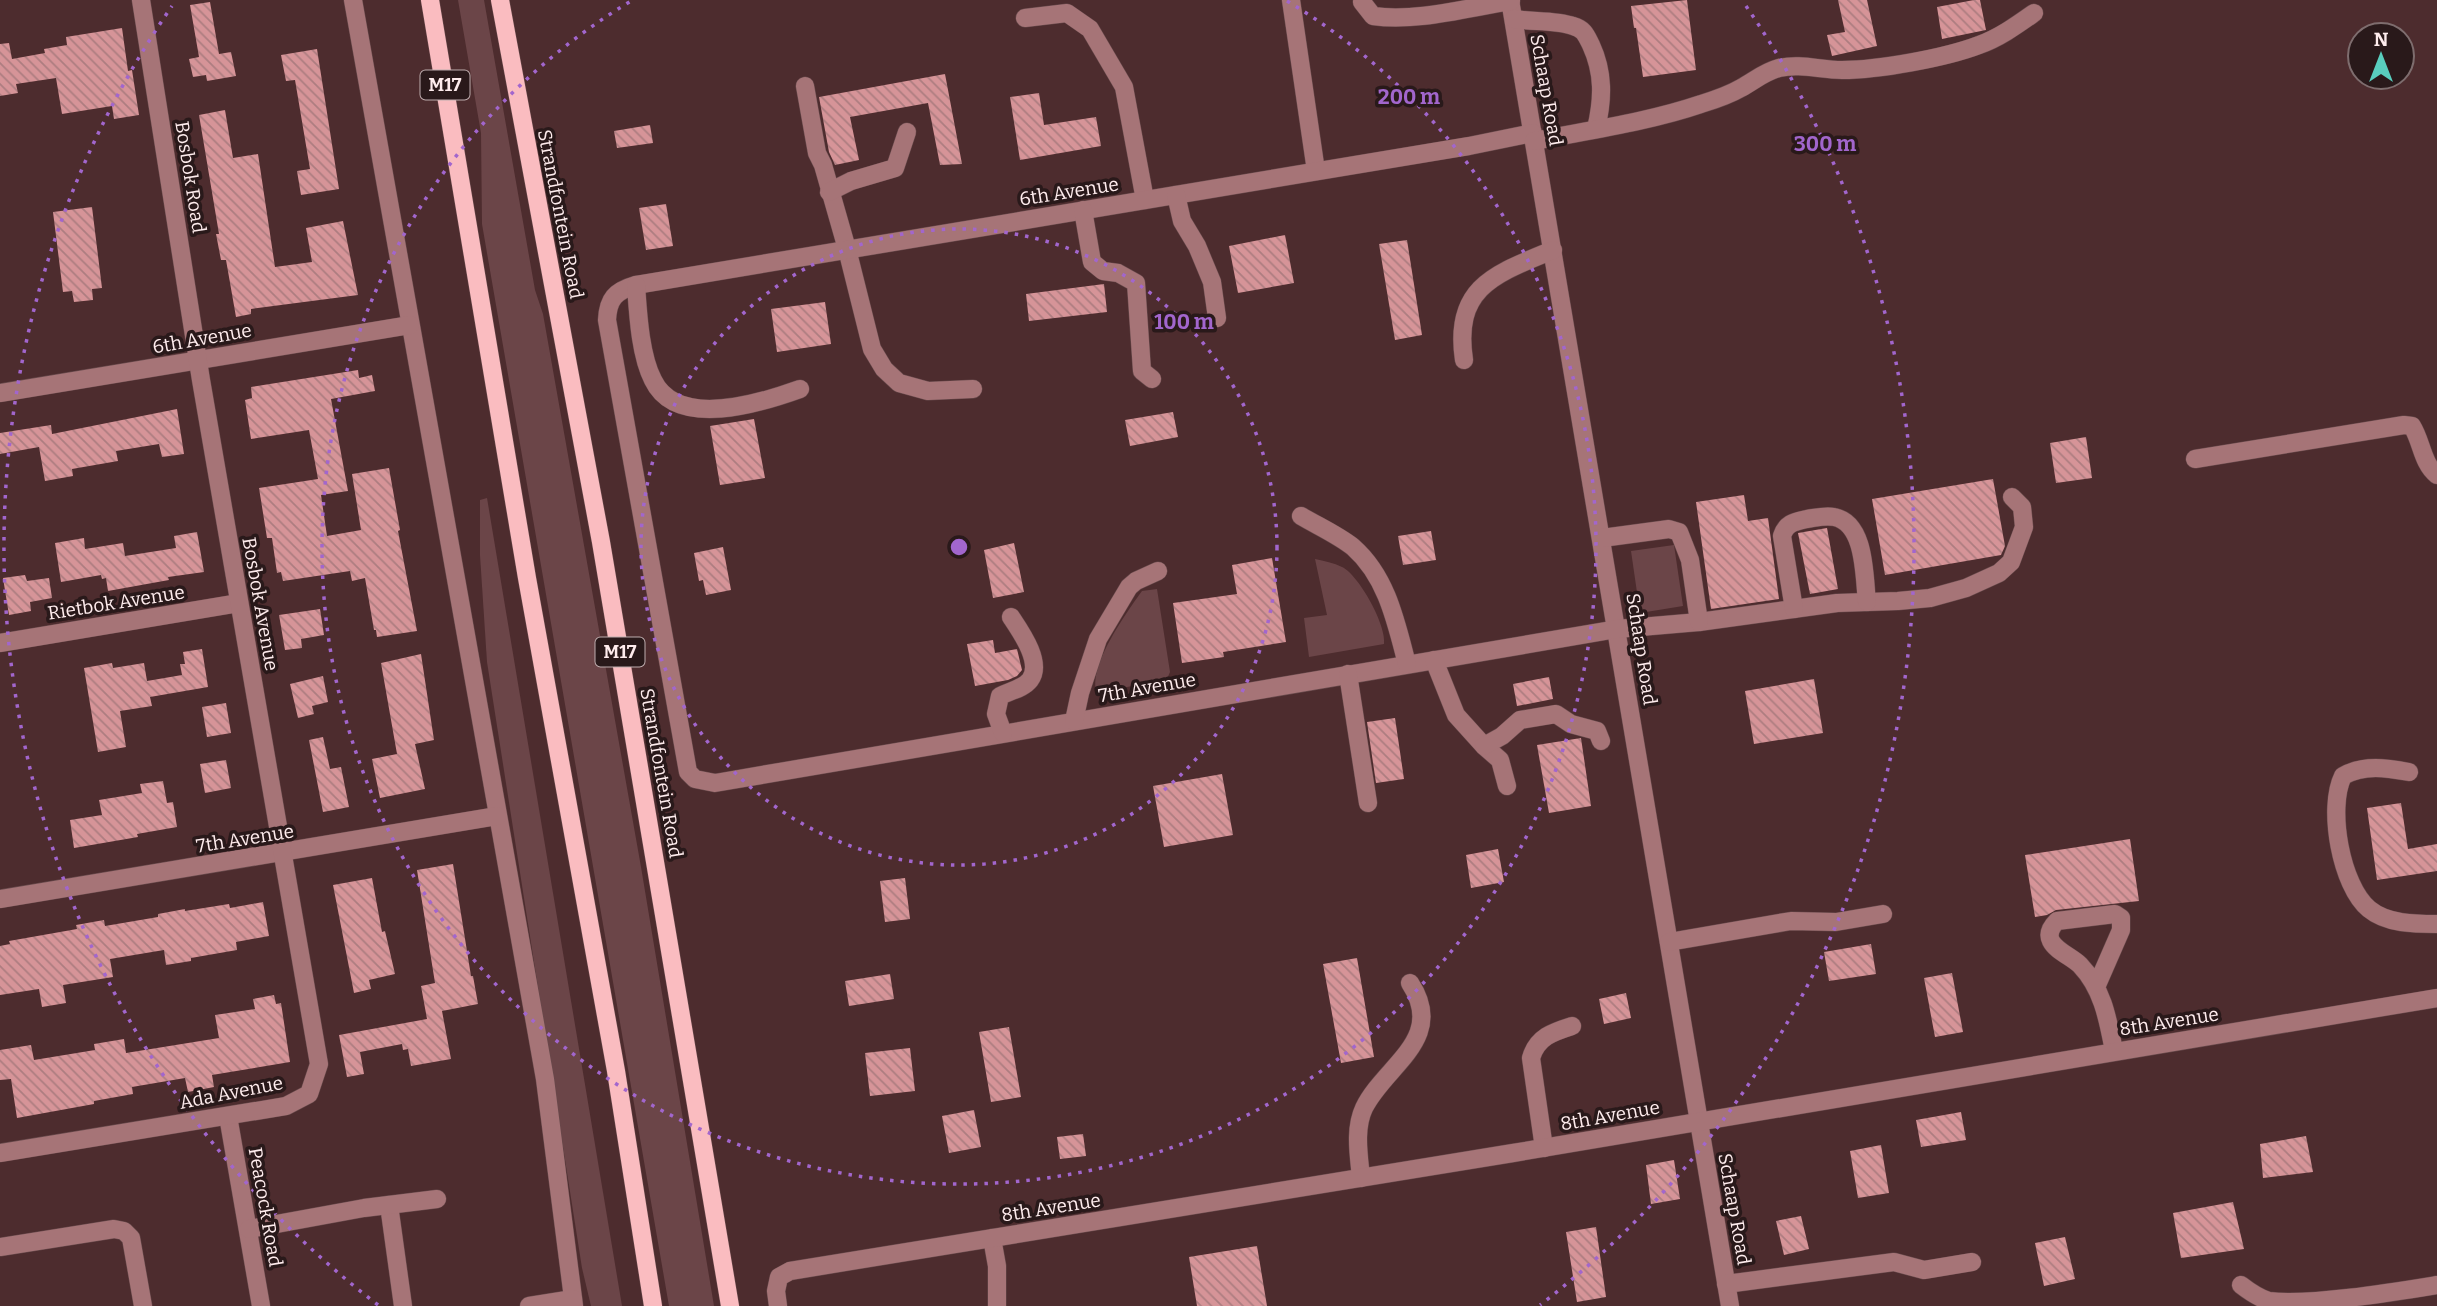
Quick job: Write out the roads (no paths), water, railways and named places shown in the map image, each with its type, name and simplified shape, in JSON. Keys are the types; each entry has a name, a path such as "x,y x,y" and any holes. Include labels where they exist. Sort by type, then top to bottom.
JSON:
{"main road":[{"name":"M17","path":"430,0 527,578 616,1071 653,1306"},
{"name":"Strandfontein Road","path":"500,0 606,569 730,1306"}],"street":[{"name":"Bosbok Road","path":"141,0 198,360"},
{"path":"353,0 545,1079 573,1302 528,1306"},
{"path":"1291,0 1316,171"},
{"path":"1362,2 1373,16 1386,18 1512,7 1584,31 1596,56 1602,81 1596,129"},
{"name":"Schaap Road","path":"1512,7 1730,1306"},
{"path":"1025,18 1067,13 1090,29 1124,87 1145,200"},
{"name":"6th Avenue","path":"688,772 607,320 608,307 622,289 1316,171 1596,129 1702,104 1740,89 1763,74 1779,68 1793,66 1860,69 1949,54 1980,45 2005,33 2034,13"},
{"path":"805,86 817,153 847,249 872,349 884,369 899,383 928,391 973,389"},
{"path":"829,192 851,181 895,168 907,132"},
{"path":"1176,195 1182,221 1197,246 1212,282 1217,318"},
{"path":"1083,210 1092,262 1103,271 1118,273 1136,283 1142,371 1152,379"},
{"path":"1464,360 1461,337 1464,312 1479,288 1500,273 1553,250"},
{"path":"636,285 643,345 653,380 662,394 677,404 694,409 762,403 800,389"},
{"name":"6th Avenue","path":"0,393 410,325"},
{"name":"Bosbok Avenue","path":"198,360 283,854"},
{"path":"2195,459 2404,425 2412,426 2425,459 2437,475"},
{"name":"7th Avenue","path":"688,772 695,779 715,783 1617,629 1699,622 1837,603 1930,598 1966,588 1999,573 2011,562 2024,527 2022,507 2012,497"},
{"path":"1301,516 1350,545 1368,561 1382,584 1394,615 1407,664"},
{"path":"1794,609 1783,531 1788,524 1827,516 1837,517 1854,530 1860,550 1867,602"},
{"path":"1602,538 1669,529 1679,532 1690,560 1699,622"},
{"path":"1074,721 1098,639 1129,587 1158,570"},
{"name":"Rietbok Avenue","path":"0,643 239,603"},
{"path":"1003,733 996,714 1000,696 1019,688 1030,679 1034,665 1021,632 1011,618"},
{"path":"1434,660 1457,715 1500,760 1507,786"},
{"path":"1348,674 1368,803"},
{"path":"1484,746 1502,736 1520,720 1556,714 1572,724 1597,731 1601,741"},
{"path":"2409,772 2365,768 2343,776 2336,796 2337,831 2353,888 2371,911 2403,922 2437,924"},
{"name":"7th Avenue","path":"0,900 497,816"},
{"name":"Ada Avenue","path":"0,1153 286,1106 309,1094 319,1064 283,854"},
{"path":"1669,942 1791,921 1836,922 1883,914"},
{"path":"2097,985 2121,930 2121,918 2115,914 2057,921 2050,931 2051,941 2077,962 2097,985 2114,1051"},
{"path":"1361,1178 1359,1134 1365,1106 1402,1059 1422,1026 1417,994 1410,984"},
{"name":"8th Avenue","path":"778,1306 776,1292 779,1277 790,1271 2437,998"},
{"path":"1544,1148 1531,1058 1541,1039 1572,1026"},
{"name":"Peacock Road","path":"228,1116 261,1306"},
{"path":"249,1229 437,1199"},
{"path":"389,1205 403,1306"},
{"path":"0,1247 114,1229 124,1231 131,1238 143,1306"},
{"path":"992,1238 997,1266 997,1306"},
{"path":"1726,1284 1894,1262 1924,1270 1972,1262"},
{"path":"2241,1285 2258,1297 2273,1302 2295,1304 2344,1301 2437,1285"}]}
